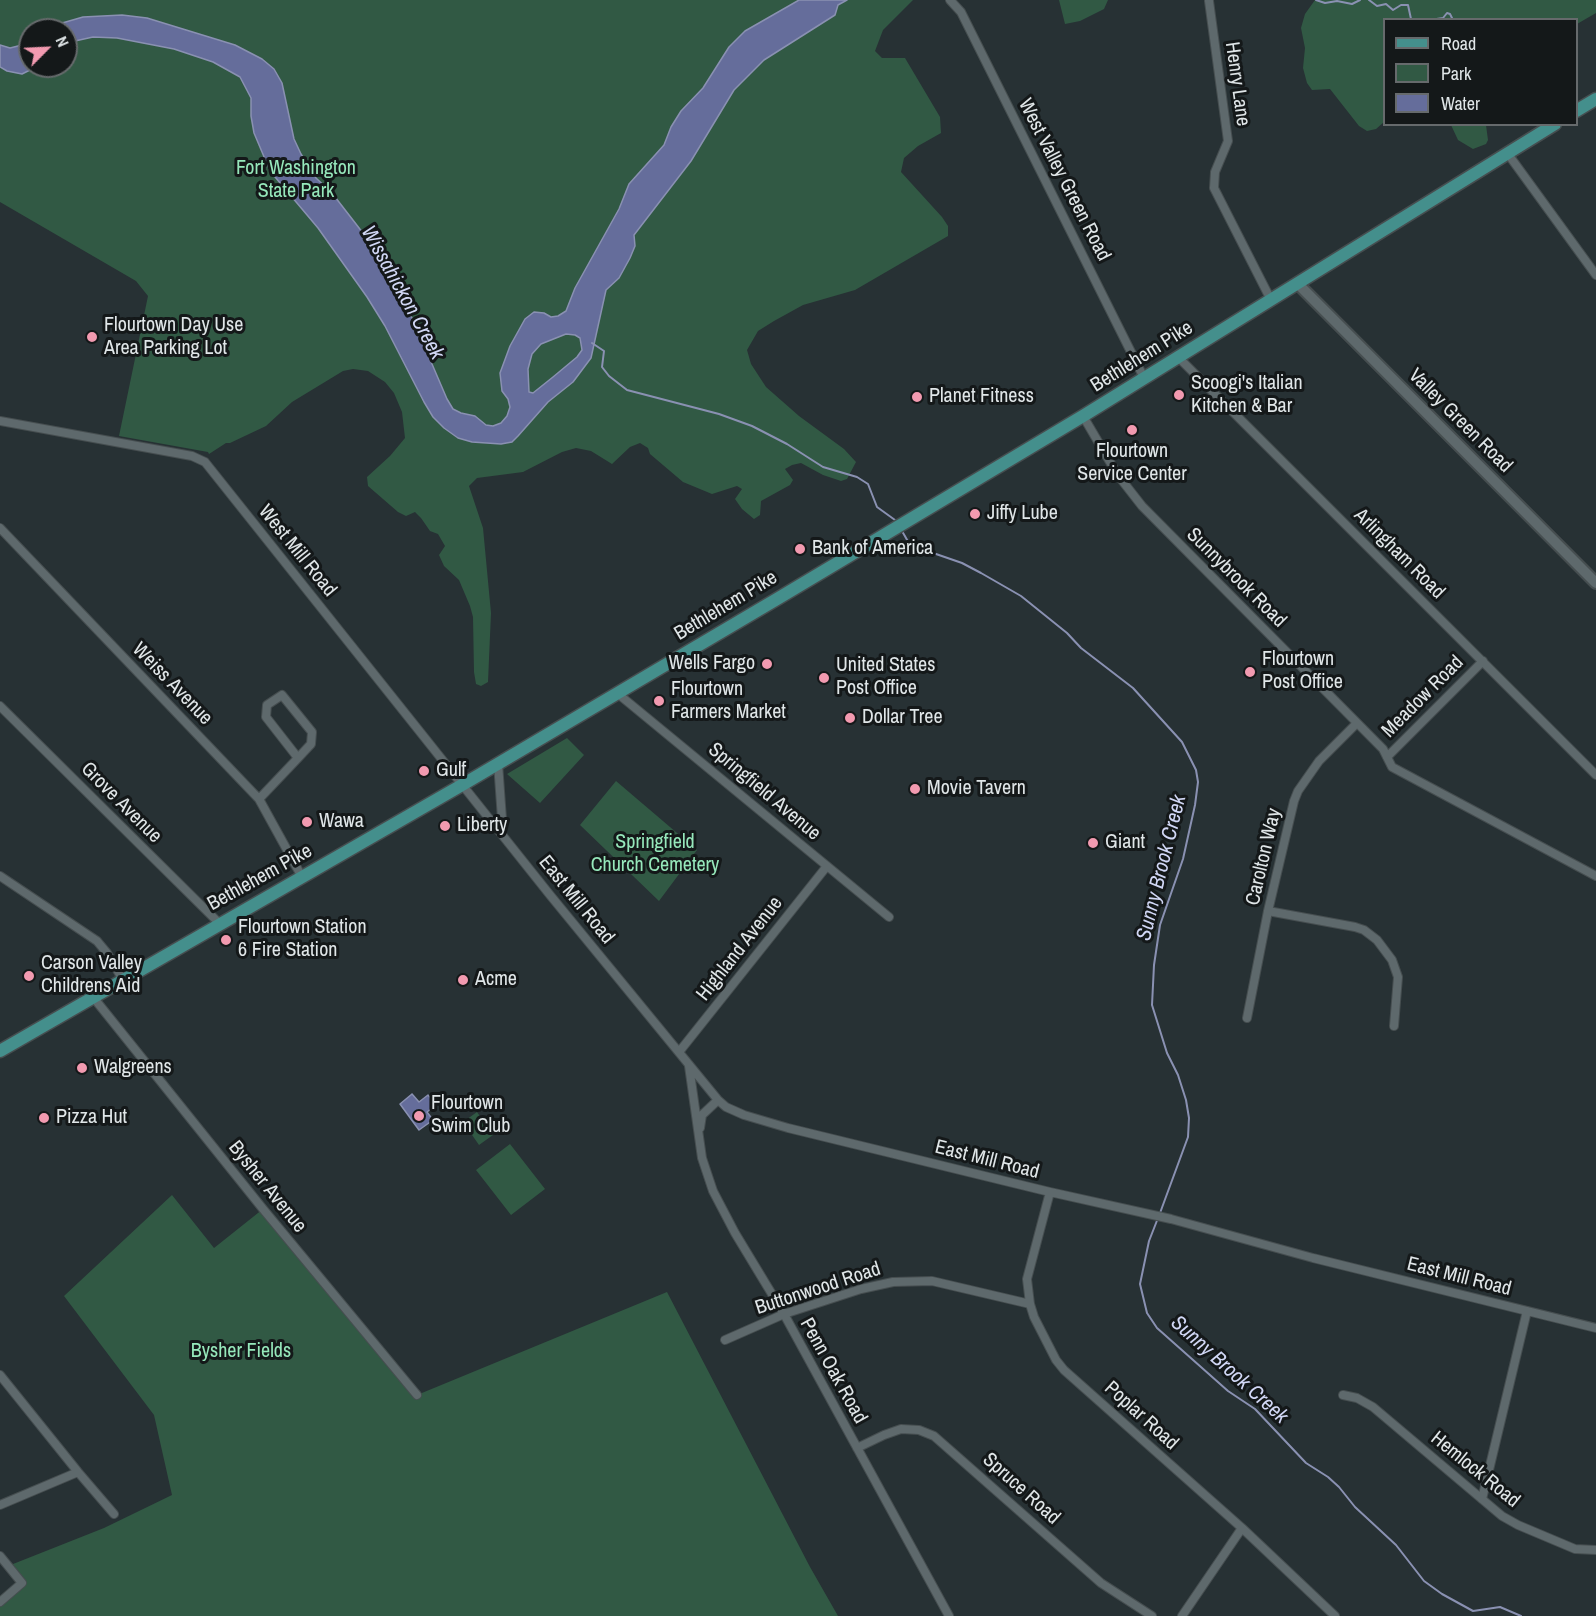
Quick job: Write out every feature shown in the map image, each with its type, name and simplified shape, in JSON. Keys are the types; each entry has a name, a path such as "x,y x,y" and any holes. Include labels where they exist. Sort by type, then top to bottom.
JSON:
{"main road":[{"path":"1578,110 1596,99"},
{"name":"Bethlehem Pike","path":"0,1051 498,764 1083,417 1552,126"}],"street":[{"name":"West Valley Green Road","path":"950,0 961,12 1144,378"},
{"name":"Henry Lane","path":"1209,1 1228,141 1215,172 1214,188 1271,300"},
{"path":"1508,154 1596,275"},
{"name":"Valley Green Road","path":"1299,285 1596,583"},
{"name":"Arlingham Road","path":"1179,358 1596,775"},
{"name":"Sunnybrook Road","path":"1083,417 1119,478 1142,506 1383,749 1392,766 1596,876"},
{"name":"West Mill Road","path":"0,421 192,456 205,462 494,825"},
{"name":"Weiss Avenue","path":"0,528 259,799 302,877"},
{"name":"Meadow Road","path":"1387,757 1483,661"},
{"name":"Springfield Avenue","path":"617,693 889,917"},
{"path":"259,799 298,758 311,744 312,732 282,695 267,705 266,717 298,758"},
{"name":"Grove Avenue","path":"0,706 219,923"},
{"name":"Carolton Way","path":"1247,1018 1287,823 1298,791 1319,762 1356,724"},
{"path":"494,825 502,819 498,764"},
{"name":"East Mill Road","path":"494,825 689,1065 726,1107 744,1115 788,1128 1171,1220 1313,1258 1596,1328"},
{"name":"Highland Avenue","path":"679,1052 827,866"},
{"path":"0,876 97,941 123,980"},
{"path":"1268,911 1355,927 1364,930 1377,940 1392,960 1398,977 1394,1026"},
{"name":"Bysher Avenue","path":"93,997 417,1395"},
{"name":"Penn Oak Road","path":"689,1065 705,1170 713,1191 735,1233 784,1314 949,1616"},
{"name":"Penn Oak Road","path":"699,1138 702,1115 718,1100"},
{"name":"Poplar Road","path":"1050,1192 1027,1279 1030,1304 1048,1347 1064,1370 1242,1528 1335,1616"},
{"name":"Buttonwood Road","path":"725,1340 784,1314 861,1289 903,1282 933,1281 1030,1304"},
{"path":"1482,1499 1527,1311"},
{"path":"0,1375 114,1514"},
{"name":"Hemlock Road","path":"1343,1395 1357,1398 1373,1407 1502,1516 1575,1549 1596,1550"},
{"name":"Spruce Road","path":"857,1448 884,1435 901,1430 919,1430 934,1436 1101,1583 1152,1616"},
{"path":"0,1505 78,1472"},
{"path":"1182,1616 1242,1528"},
{"path":"0,1556 22,1583 0,1602"}],"green space":[{"name":"Fort Washington State Park","path":"0,0 831,0 838,5 847,0 913,0 883,30 875,51 882,58 905,58 940,117 941,133 918,146 904,158 901,172 942,217 948,226 948,236 855,290 803,305 774,321 758,331 747,350 751,364 766,387 799,416 844,449 856,462 847,479 841,481 823,475 801,463 792,465 785,469 793,480 790,485 761,501 760,515 754,519 742,509 735,499 742,489 737,486 712,494 683,482 640,443 630,447 612,464 591,451 576,448 562,452 523,472 477,478 469,486 483,528 491,613 488,682 481,686 476,684 474,672 473,617 459,580 444,566 439,555 445,546 438,534 430,531 415,512 406,516 398,512 368,486 367,477 390,456 405,438 402,412 394,393 385,382 368,371 353,369 343,371 292,402 266,426 226,443 209,454 119,436 148,296 136,281 0,202","holes":["390,336 456,428 502,432 542,409 518,436 501,444 472,442 458,438 433,417"]},
{"path":"1059,0 1108,0 1104,9 1080,21 1065,24"},
{"path":"1315,0 1596,0 1596,13 1578,23 1578,18 1383,18 1383,123 1376,129 1367,131 1359,126 1330,89 1312,90 1307,83 1303,68 1305,48 1301,28 1305,14"},
{"path":"1451,126 1486,126 1488,140 1486,144 1473,149 1458,140"},
{"name":"Springfield Church Cemetery","path":"567,738 584,755 540,803 507,774"},
{"name":"Springfield Church Cemetery","path":"616,781 697,850 659,901 580,825"},
{"path":"477,1112 493,1135 479,1145 463,1122"},
{"path":"510,1144 545,1189 511,1215 476,1170"},
{"name":"Bysher Fields","path":"172,1195 214,1248 263,1209 417,1395 667,1292 810,1567 838,1616 0,1616 0,1602 22,1583 8,1566 104,1528 172,1495 154,1415 64,1296"}],"water":[{"path":"799,0 847,0 838,5 835,15 764,60 734,90 691,161 634,235 635,246 630,258 619,278 606,290 591,358 573,382 548,402 512,442 501,444 472,442 458,438 433,417 367,297 318,228 270,171 254,133 251,98 240,77 213,62 174,49 117,38 93,37 78,40 78,18 122,15 147,18 235,45 262,59 274,69 282,83 294,139 301,154 316,178 332,193 373,246 391,276 453,409 475,416 486,425 493,426 501,423 510,407 502,391 500,373 510,346 525,319 534,312 544,313 551,317 566,311 575,288 619,209 629,184 664,145 681,111 703,88 729,47 745,31","holes":["566,334 580,338 582,350 577,357 533,393 529,392 528,369 532,354 541,344"]},
{"path":"0,45 10,48 18,46 18,73 0,67"},
{"name":"Flourtown Swim Club","path":"412,1094 419,1102 428,1095 436,1105 427,1112 433,1120 419,1130 400,1104"}],"waterway":[{"path":"1316,0 1325,3 1337,1 1352,4 1360,0"},
{"path":"1369,0 1377,6 1386,4 1393,10 1401,5 1408,5 1411,18"},
{"path":"1443,18 1447,13 1452,18"},
{"name":"Sunny Brook Creek","path":"592,343 604,351 602,367 609,376 627,390 719,414 752,426 787,444 823,467 857,477 868,484 877,507 897,524"},
{"name":"Sunny Brook Creek","path":"902,531 910,545 962,563 981,573 1021,596 1067,633 1081,648 1133,688 1182,742 1196,770 1198,782 1195,805 1183,859 1160,925 1154,965 1152,1005 1167,1053 1178,1075 1189,1118 1188,1137 1160,1213"},
{"name":"Sunny Brook Creek","path":"1158,1218 1149,1241 1140,1284 1147,1313 1157,1328 1228,1391 1255,1409 1306,1463 1339,1487 1355,1507 1396,1545 1424,1581 1473,1611 1500,1607 1521,1616"}],"place":[{"name":"Flourtown Day Use Area Parking Lot","path":"92,337"},
{"name":"Scoogi's Italian Kitchen & Bar","path":"1179,395"},
{"name":"Planet Fitness","path":"917,397"},
{"name":"Flourtown Service Center","path":"1132,430"},
{"name":"Jiffy Lube","path":"975,514"},
{"name":"Bank of America","path":"800,549"},
{"name":"Wells Fargo","path":"767,664"},
{"name":"Flourtown Post Office","path":"1250,672"},
{"name":"United States Post Office","path":"824,678"},
{"name":"Flourtown Farmers Market","path":"659,701"},
{"name":"Dollar Tree","path":"850,718"},
{"name":"Gulf","path":"424,771"},
{"name":"Movie Tavern","path":"915,789"},
{"name":"Wawa","path":"307,822"},
{"name":"Liberty","path":"445,826"},
{"name":"Giant","path":"1093,843"},
{"name":"Flourtown Station 6 Fire Station","path":"226,940"},
{"name":"Carson Valley Childrens Aid","path":"29,976"},
{"name":"Acme","path":"463,980"},
{"name":"Walgreens","path":"82,1068"},
{"name":"Flourtown Swim Club","path":"419,1116"},
{"name":"Pizza Hut","path":"44,1118"}],"water label":[{"name":"Wissahickon Creek","path":"402,293"}]}
